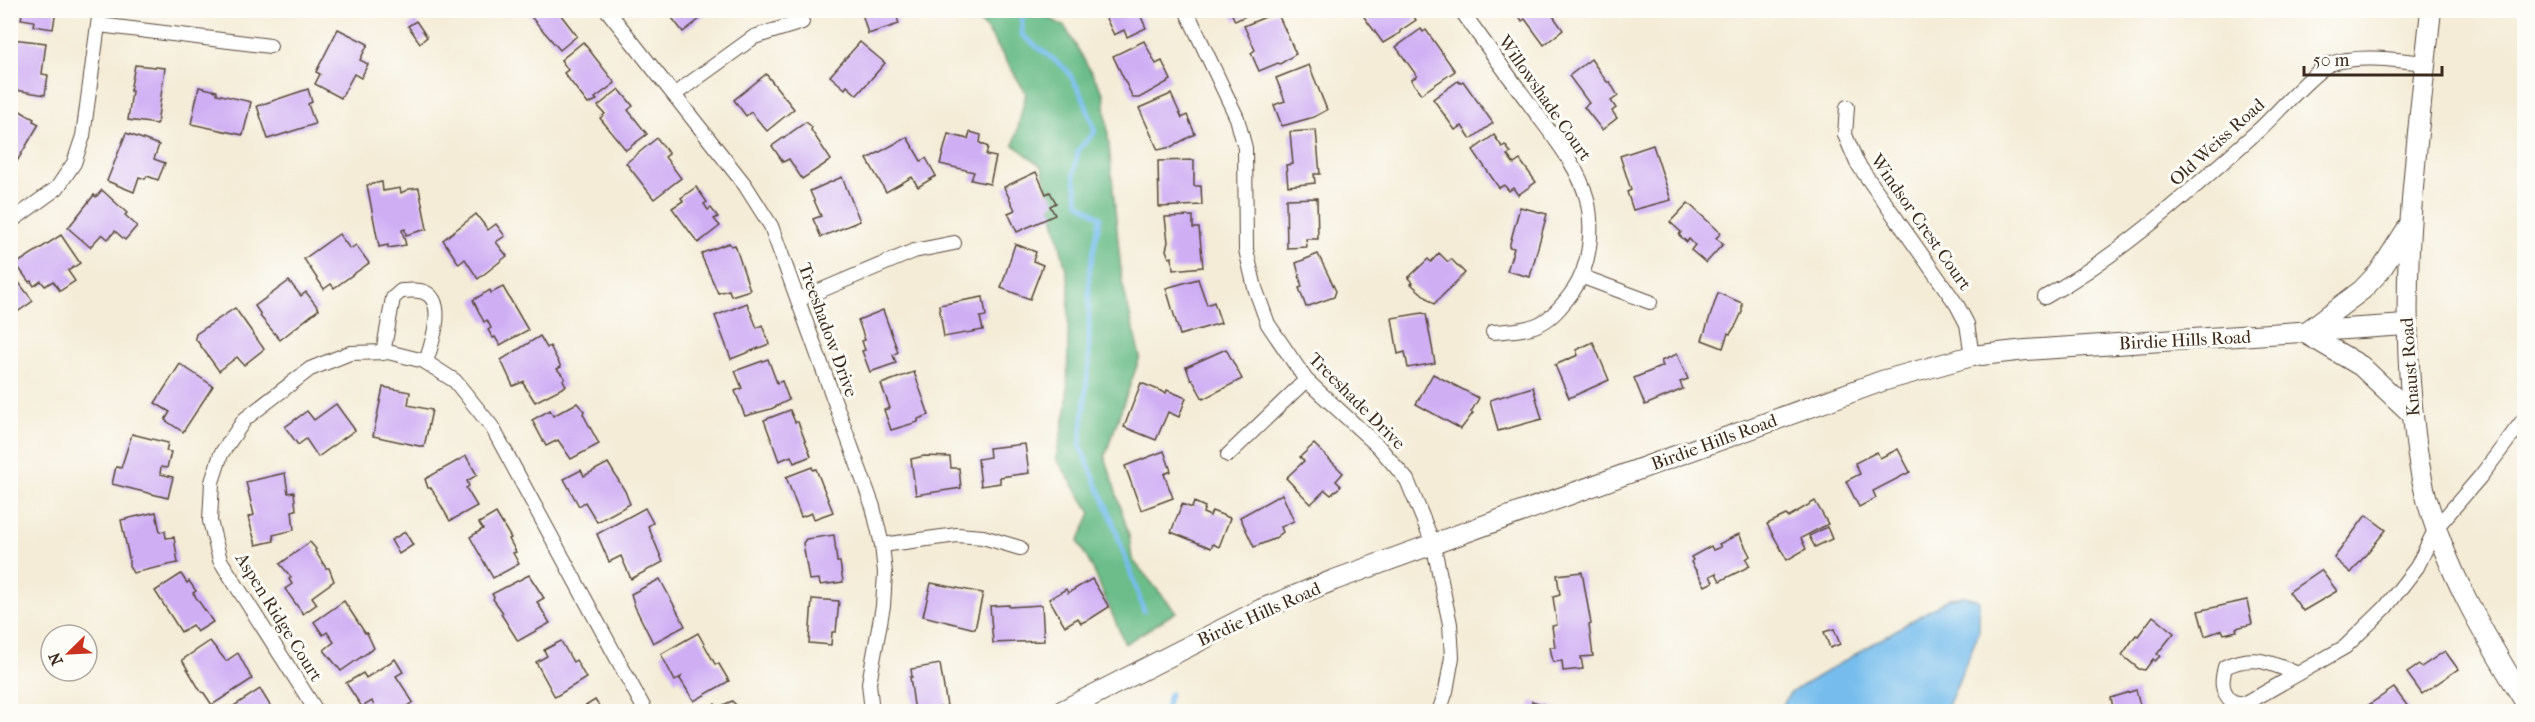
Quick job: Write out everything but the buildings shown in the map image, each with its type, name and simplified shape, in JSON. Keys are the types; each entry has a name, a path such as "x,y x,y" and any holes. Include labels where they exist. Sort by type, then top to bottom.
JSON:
{"main road":[{"name":"Knaust Road","path":"2431,10 2411,223 2406,325 2420,471 2436,528 2466,599 2524,700"},
{"path":"2411,223 2380,271 2362,290 2305,333 2361,366 2413,416"},
{"name":"Birdie Hills Road","path":"1060,711 1262,609 1432,543 1882,381 1972,356 2067,347 2406,325"}],"street":[{"name":"Treeshadow Drive","path":"607,10 746,186 771,226 873,507 882,545 885,573 883,606 869,683 872,711"},
{"name":"Treeshade Drive","path":"1186,10 1237,118 1245,148 1246,250 1255,288 1268,324 1306,380 1378,446 1407,480 1432,543 1450,624 1452,657 1446,691 1439,711"},
{"name":"Willowshade Court","path":"1461,10 1552,134 1574,170 1587,200 1590,235 1583,277 1557,313 1536,326 1518,331 1493,332"},
{"path":"10,222 57,188 74,164 83,136 99,18 270,46"},
{"path":"675,94 754,37 802,22"},
{"name":"Old Weiss Road","path":"2044,297 2071,282 2120,248 2183,197 2280,111 2323,68 2342,61 2381,58 2426,63"},
{"name":"Windsor Crest Court","path":"1847,107 1845,135 1857,163 1957,305 1967,324 1972,356"},
{"path":"798,300 914,251 954,243"},
{"path":"1583,277 1650,302"},
{"path":"383,352 393,298 401,291 421,291 430,296 436,309 437,323 426,362"},
{"name":"Aspen Ridge Court","path":"317,711 220,560 210,522 212,482 221,454 245,419 282,390 310,369 350,353 383,352 426,362 456,381 492,427 646,711"},
{"path":"1228,455 1306,380"},
{"path":"2298,674 2255,660 2240,660 2225,668 2222,681 2223,692 2232,702 2245,704 2273,690 2345,647 2385,608 2417,567 2436,528 2480,477 2524,419"},
{"path":"882,545 957,535 983,537 1020,548"}],"green space":[{"path":"969,11 1042,11 1041,13 1065,27 1104,94 1122,282 1140,357 1105,456 1129,535 1132,559 1176,612 1125,644 1093,569 1078,542 1091,513 1056,458 1067,405 1069,283 1042,167 1014,145 1026,93 987,29"}],"water":[{"path":"1964,596 1979,600 1979,632 1946,711 1779,711 1790,693 1950,598"}],"waterway":[{"path":"1022,10 1022,35 1067,70 1083,97 1095,132 1078,150 1074,175 1079,203 1100,217 1089,274 1089,362 1080,446 1110,514 1144,611"},
{"path":"1165,712 1170,694"}]}
